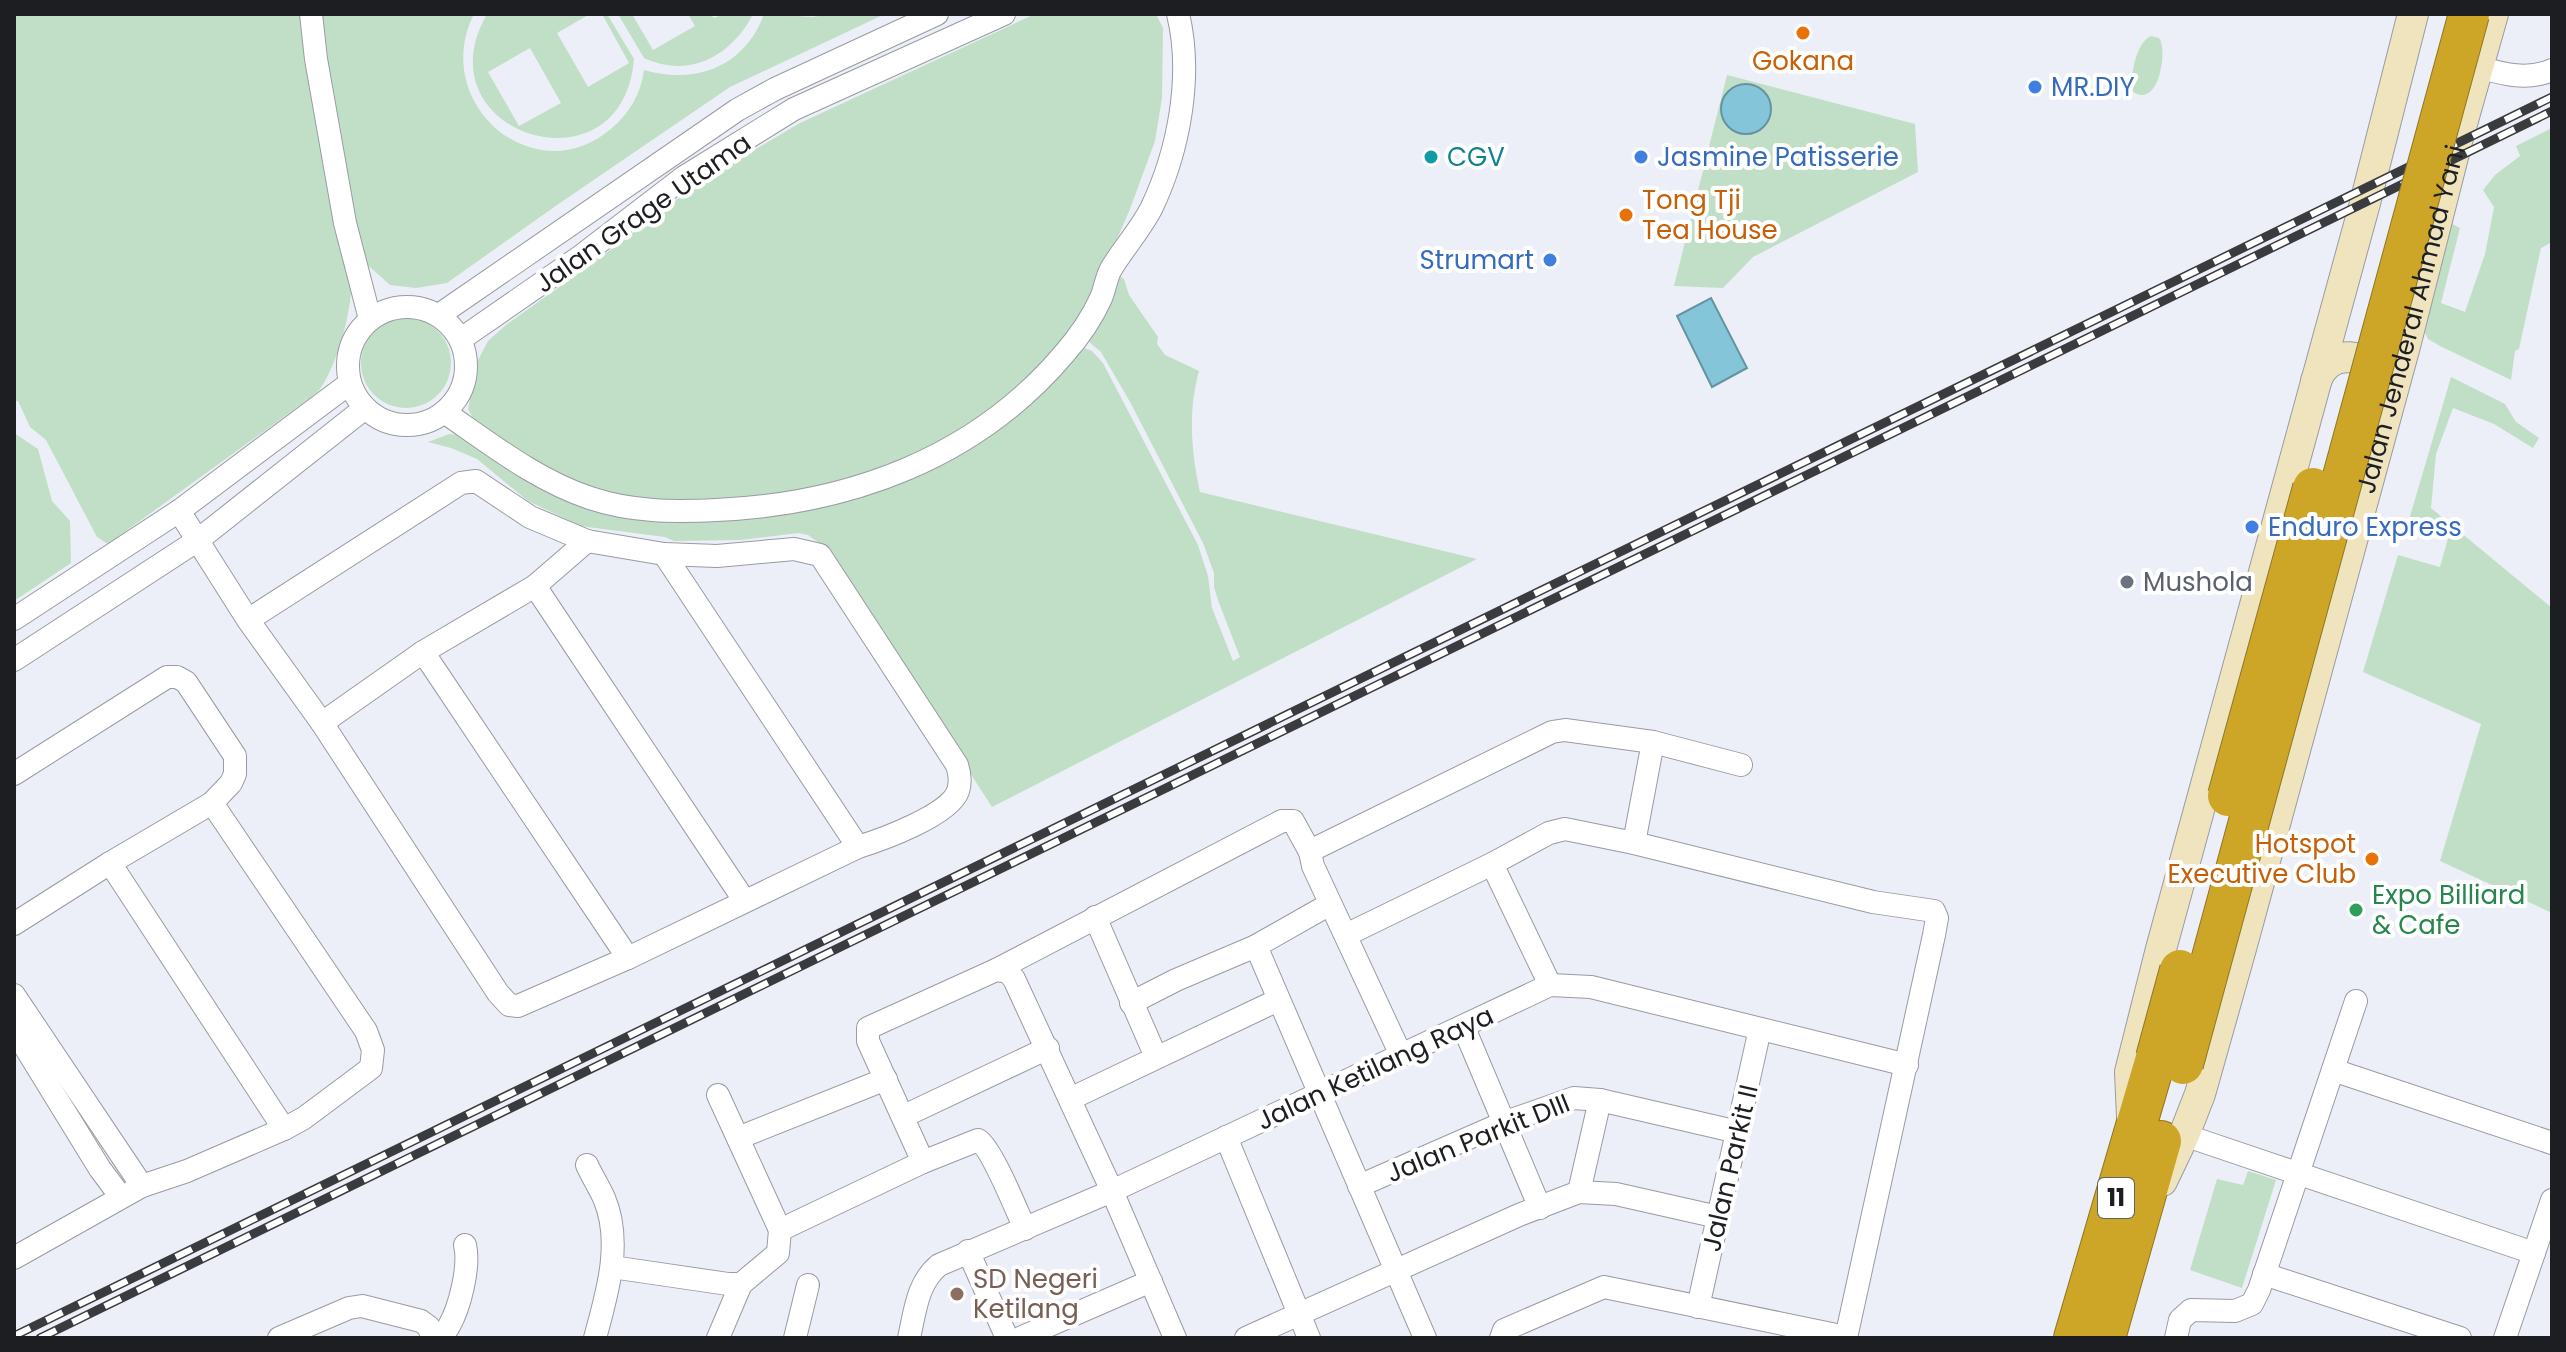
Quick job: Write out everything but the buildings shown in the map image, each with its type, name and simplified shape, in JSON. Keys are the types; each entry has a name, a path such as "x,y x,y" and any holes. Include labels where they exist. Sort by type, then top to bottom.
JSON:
{"highway":[{"name":"Jalan Jenderal Ahmad Yani","path":"2105,1338 2140,1216 2170,1061 2440,14"},
{"name":"Jalan Jenderal Ahmad Yani","path":"2074,1338 2134,1139 2170,1061 2469,14"}],"street":[{"path":"311,14 345,223 370,319"},
{"name":"Jalan Grage Utama","path":"439,315 742,107 937,14"},
{"name":"Jalan Grage Utama","path":"461,339 581,256 684,177 794,109 1004,14"},
{"path":"444,412 529,471 590,498 629,508 666,512 742,509 809,501 933,458 980,431 1020,399 1064,355 1085,327 1102,296 1109,271 1150,209 1164,175 1176,132 1183,86 1185,42 1178,14"},
{"name":"Jalan Jenderal Ahmad Yani","path":"2134,1139 2130,1072 2168,920 2316,383 2413,14"},
{"name":"Jalan Jenderal Ahmad Yani","path":"2140,1216 2164,1178 2202,1141 2200,1094 2493,14"},
{"path":"2478,67 2528,77 2552,70"},
{"path":"742,107 758,132"},
{"path":"404,306 423,308 439,315 452,326 461,339 466,358 465,379 458,397 444,412 426,423 404,425 383,421 365,408 350,383 348,359 355,337 370,319 386,310 404,306"},
{"path":"2316,383 2320,369 2332,361 2346,357 2359,358 2379,367 2388,380 2390,402"},
{"path":"14,619 179,511 350,383"},
{"path":"14,660 198,540 365,408"},
{"path":"179,511 248,620 322,723 498,993 509,1005 518,1006 628,958 858,847 894,836 942,808 958,792 960,777 957,765 820,555 794,549 717,556 664,554 587,541 530,517 476,481 465,481 248,620"},
{"path":"322,723 423,652 535,586 587,541"},
{"path":"664,554 858,847"},
{"path":"535,586 744,900"},
{"path":"423,652 628,958"},
{"path":"14,774 167,677 177,677 186,682 235,756 235,774 231,783 212,803 14,924"},
{"path":"1310,852 1552,732 1565,730 1653,742 1741,765"},
{"path":"1634,843 1653,742"},
{"path":"15,1254 142,1186 187,1171 284,1129 304,1118 371,1068 373,1050 366,1031 212,803"},
{"path":"923,1162 868,1041 867,1032 872,1025 1004,972 1095,917 1282,821 1293,821 1310,852 1330,904 1401,1055"},
{"path":"1346,935 1549,833 1565,829 1862,899 1934,911 1937,918 1846,1338 1604,1287 1504,1330 1501,1338"},
{"path":"110,863 284,1129"},
{"path":"1492,864 1550,985"},
{"path":"1131,1003 1256,946 1330,904"},
{"path":"1095,917 1156,1057"},
{"path":"1256,946 1425,1338"},
{"path":"1004,972 1048,1048 1175,1338"},
{"name":"Jalan Ketilang Raya","path":"909,1338 917,1302 928,1273 939,1265 1112,1191 1550,985 1591,987 1907,1065"},
{"path":"14,995 142,1186"},
{"path":"1070,1099 1278,1000"},
{"path":"2176,1338 2180,1320 2191,1310 2235,1311 2252,1304 2356,1001"},
{"path":"1464,1028 1540,1208"},
{"path":"14,1029 100,1169 121,1197"},
{"name":"Jalan Parkit II","path":"1698,1307 1760,1029"},
{"path":"904,1116 1048,1048"},
{"path":"2333,1070 2552,1143"},
{"path":"738,1138 886,1079"},
{"path":"718,1095 780,1230 778,1253 741,1284 718,1338"},
{"name":"Jalan Parkit DIII","path":"1359,1186 1566,1099 1600,1100 1738,1132"},
{"path":"1579,1192 1600,1100"},
{"path":"1226,1137 1309,1338"},
{"path":"780,1230 923,1162 970,1142 981,1141 1025,1229"},
{"path":"2202,1141 2534,1253"},
{"path":"587,1165 605,1200 611,1225 612,1267 595,1338"},
{"path":"1246,1338 1519,1215 1579,1192 1616,1194 1718,1217"},
{"path":"2505,1338 2552,1200"},
{"path":"279,1338 349,1308 362,1306 421,1321 429,1327 433,1338 444,1333 450,1326 465,1277 468,1257 465,1245"},
{"path":"968,1251 1007,1338"},
{"path":"612,1267 741,1284"},
{"path":"2264,1274 2460,1338"},
{"path":"1020,1338 1151,1281"},
{"path":"795,1338 808,1285"}],"green space":[{"path":"14,14 307,14 351,292 337,353 314,395 108,544 97,537 46,440 30,427 18,401 14,401"},
{"path":"316,14 474,14 464,47 466,79 478,107 497,130 523,145 552,151 582,146 612,128 634,102 644,70 663,74 699,73 731,59 755,32 764,14 812,17 885,14 730,87 447,283 416,288 390,285 361,259"},
{"path":"487,14 590,14 557,33 588,87 629,63 602,14 607,14 634,59 622,102 597,128 564,138 530,134 500,118 479,92 473,56","holes":["530,48 561,103 519,126 488,72"]},
{"path":"618,14 632,14 653,50 695,26 688,14 709,14 714,18 725,14 753,14 744,29 721,52 708,60 677,66 644,58"},
{"path":"1035,14 1156,14 1163,28 1162,98 1155,141 1130,209 1078,329 978,429 835,490 671,506 572,489 477,426 468,409 477,362 488,341 506,325 697,184 800,123"},
{"path":"2151,36 2159,38 2162,44 2162,65 2155,86 2142,95 2133,92 2133,70 2141,45"},
{"path":"1727,75 1915,124 1918,172 1753,257 1723,288 1674,286"},
{"path":"2552,128 2552,242 2541,248 2519,349 2515,351 2511,380 2440,346 2428,339 2423,329 2447,221 2460,228 2441,303 2465,312 2485,254 2494,207 2483,190 2495,175 2520,156 2516,146"},
{"path":"1113,272 1124,279 1129,295 1158,337 1157,344 1165,355 1199,371 1193,401 1192,431 1200,492 1477,559 992,807 823,546 808,535 798,533 741,540 674,541 665,537 580,526 528,501 477,459 428,442 449,434 462,435 601,506 881,490 1082,347 1092,351 1103,363 1198,545 1208,576 1212,608 1233,661 1240,657 1219,603 1214,573 1203,543 1130,402 1101,352 1089,342"},
{"path":"406,318 431,326 443,338 451,363 443,388 431,400 406,408 381,400 369,388 361,363 369,338 381,326"},
{"path":"2451,377 2505,404 2516,422 2539,438 2533,448 2494,424 2453,408 2436,454 2431,508 2552,608 2552,913 2440,861 2481,724 2363,672 2398,555 2440,567 2449,535 2408,523"},
{"path":"14,433 38,449 52,501 70,521 71,563 14,601"},
{"path":"2248,1171 2276,1180 2242,1288 2190,1270 2217,1179 2243,1185"}],"water":[{"path":"1746,84 1764,91 1771,109 1764,127 1746,134 1728,127 1721,109 1728,91"},
{"path":"1711,298 1747,368 1712,387 1677,316"}],"railway":[{"path":"14,1336 2552,97"},
{"path":"40,1338 2552,111"}],"place":[{"name":"Gokana","path":"1803,33"},
{"name":"MR.DIY","path":"2035,87"},
{"name":"CGV","path":"1431,157"},
{"name":"Jasmine Patisserie","path":"1641,157"},
{"name":"Tong Tji Tea House","path":"1626,215"},
{"name":"Strumart","path":"1550,260"},
{"name":"Enduro Express","path":"2252,527"},
{"name":"Mushola","path":"2127,582"},
{"name":"Hotspot Executive Club","path":"2372,859"},
{"name":"Expo Billiard & Cafe","path":"2356,910"},
{"name":"SD Negeri Ketilang","path":"957,1294"}]}
